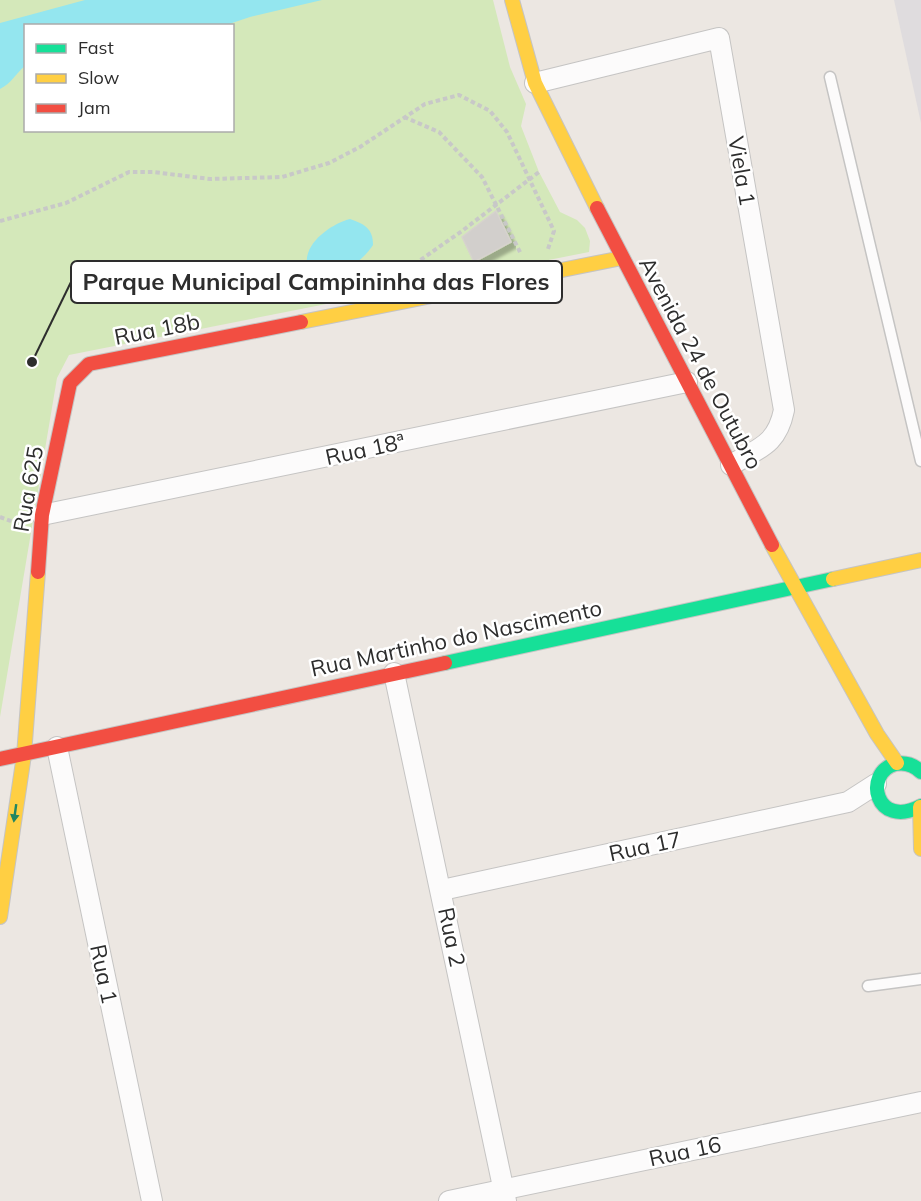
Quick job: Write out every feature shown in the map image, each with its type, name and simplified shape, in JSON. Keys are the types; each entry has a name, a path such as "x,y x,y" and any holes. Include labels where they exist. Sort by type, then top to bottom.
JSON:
{"street":[{"name":"Avenida 24 de Outubro","path":"513,3 535,83 622,258 794,586 877,734 897,763"},
{"name":"Viela 1","path":"535,83 719,38 783,410 780,430 767,443 731,465"},
{"name":"Rua 18b","path":"88,364 622,258"},
{"name":"Rua 625","path":"0,916 24,755 42,515 70,383 88,364"},
{"name":"Rua 18ª","path":"42,515 687,382"},
{"name":"Rua Martinho do Nascimento","path":"0,759 921,560"},
{"name":"Rua 2","path":"394,673 442,890 505,1195"},
{"name":"Avenida 24 de Outubro","path":"877,734 880,777 877,796 892,811"},
{"name":"Rua 1","path":"57,747 152,1201"},
{"path":"880,777 897,763 909,764 920,770"},
{"name":"Rua 17","path":"848,802 880,777"},
{"name":"Rua 17","path":"442,890 848,802 892,811"},
{"path":"892,811 911,813 921,806"},
{"path":"920,845 921,806"},
{"path":"892,811 920,845"},
{"name":"Rua 16","path":"449,1201 505,1195 921,1102"}],"lane":[{"path":"830,77 921,460"},
{"path":"868,986 921,979"}],"path":[{"path":"0,220 66,203 129,172 153,172 210,179 282,177 329,163 360,147 425,104 459,95 490,111 507,132 554,231 545,254"},
{"path":"404,117 439,132 482,177 522,257"},
{"path":"389,282 539,172"}],"shaded area":[{"path":"894,0 921,0 921,123"}],"green space":[{"path":"0,0 493,0 510,67 526,104 521,126 539,172 560,212 577,220 585,228 590,241 589,252 69,355 57,378 0,717"}],"water":[{"path":"85,0 322,0 229,24 24,24 24,67 0,89 0,23"},
{"path":"350,219 370,231 373,245 368,252 346,270 328,275 310,273 307,264 311,246 317,238 333,226"}],"building":[{"path":"496,211 511,242 474,262 462,237"}],"traffic: fast":[{"path":"445,663 833,579"},
{"path":"921,772 909,765 895,764 885,769 879,778 877,788 884,806 893,811 905,811 921,806"}],"traffic: slow":[{"path":"512,0 535,83 597,208"},
{"path":"301,322 622,258"},
{"path":"772,545 877,734 897,763"},
{"path":"833,579 921,560"},
{"path":"0,917 24,755 38,572"},
{"path":"920,807 921,849"}],"traffic: jam":[{"path":"597,208 772,545"},
{"path":"38,572 42,515 70,383 89,364 301,322"},
{"path":"0,759 445,663"}],"place":[{"name":"Parque Municipal Campininha das Flores","path":"32,362"}]}
